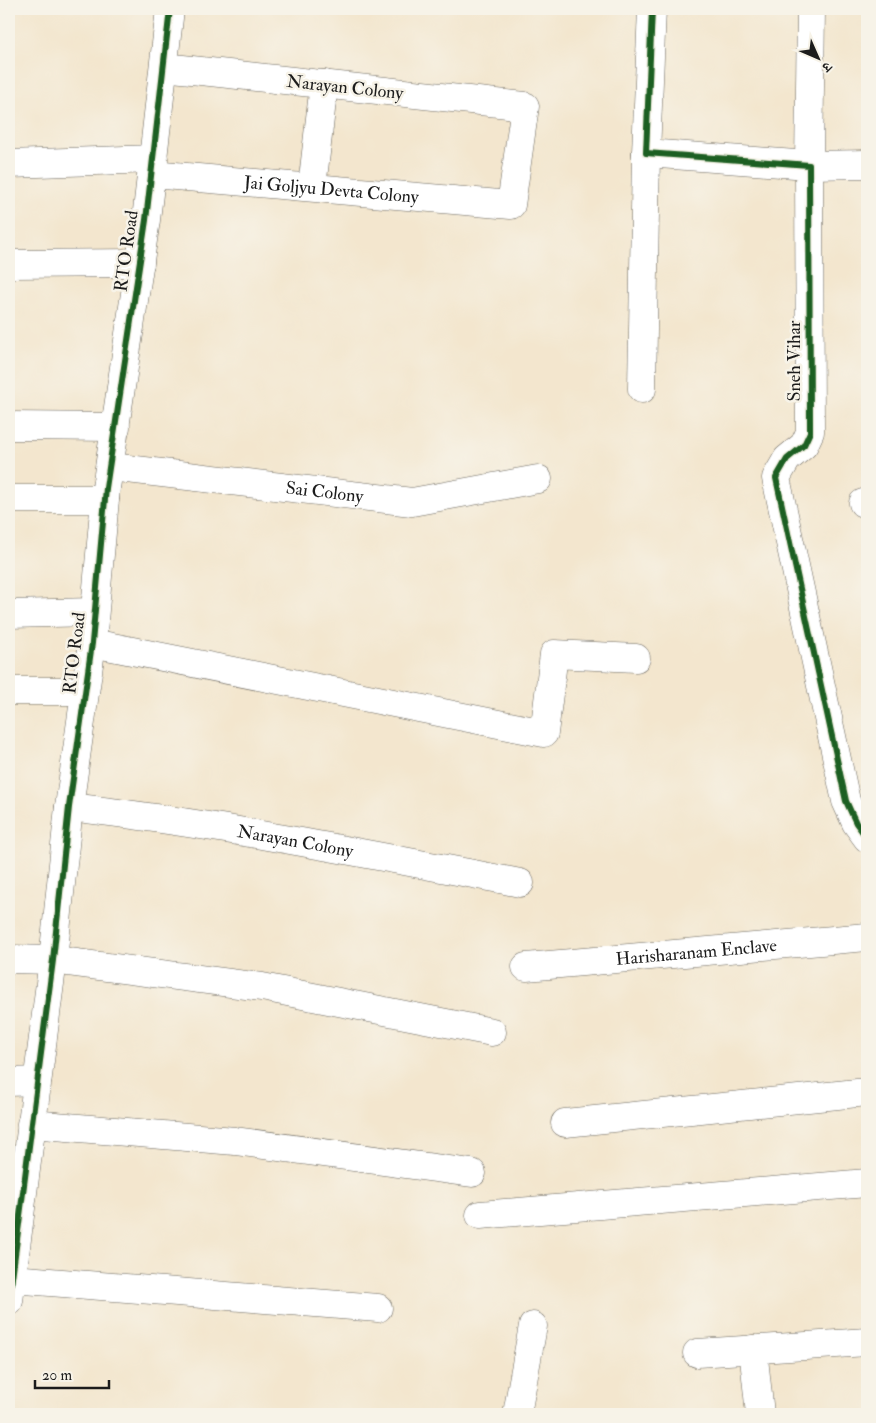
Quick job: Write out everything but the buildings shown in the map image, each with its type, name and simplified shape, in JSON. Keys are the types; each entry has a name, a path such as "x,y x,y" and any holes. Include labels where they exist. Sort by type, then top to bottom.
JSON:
{"street":[{"name":"RTO Road","path":"10,1290 53,960 69,807 92,644 105,499 153,166 170,9"},
{"path":"642,389 646,153 652,9"},
{"name":"Sneh Vihar","path":"811,9 809,165 810,432 804,445 787,459 776,478 846,802 856,823 867,838"},
{"name":"Narayan Colony","path":"164,67 525,106 512,205"},
{"path":"312,187 324,84"},
{"path":"646,153 809,165 867,164"},
{"name":"Jai Goljyu Devta Colony","path":"9,164 153,166 312,187 512,205"},
{"path":"9,264 140,263"},
{"path":"9,426 116,427"},
{"name":"Sai Colony","path":"110,467 412,502 538,479"},
{"path":"9,499 105,499"},
{"path":"9,614 94,612"},
{"path":"92,644 544,733 554,654 636,658"},
{"path":"9,691 85,691"},
{"name":"Narayan Colony","path":"69,807 109,811 290,840 520,883"},
{"name":"Harisharanam Enclave","path":"526,967 867,937"},
{"path":"9,959 53,960 262,987 492,1032"},
{"path":"9,1082 38,1081"},
{"path":"565,1123 867,1092"},
{"path":"31,1124 235,1141 472,1173"},
{"path":"480,1215 867,1183"},
{"path":"10,1290 378,1308"},
{"path":"517,1414 533,1326"},
{"path":"697,1353 867,1342"},
{"path":"753,1349 760,1414"}],"cycle path":[{"path":"9,1301 53,960 69,807 92,643 106,488 146,220 170,9"},
{"path":"652,9 646,153 809,165 810,432 804,445 787,459 776,478 846,801 856,823 867,838"}]}
